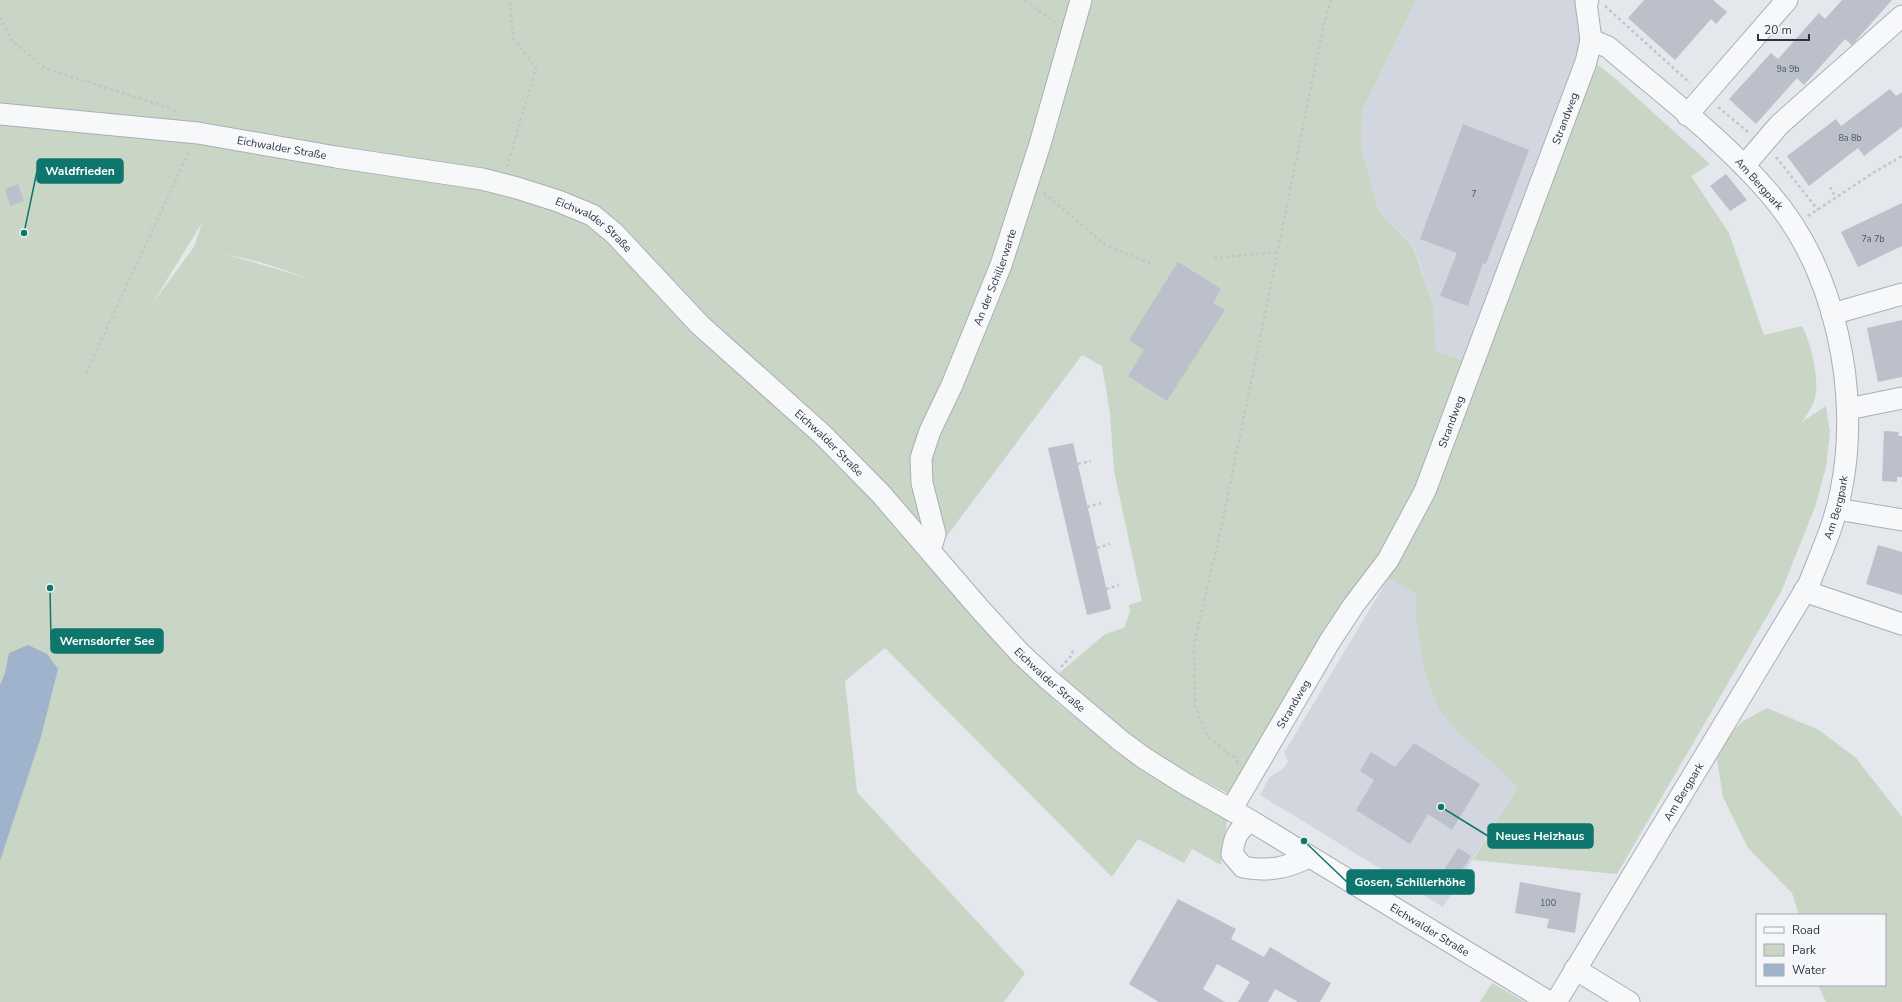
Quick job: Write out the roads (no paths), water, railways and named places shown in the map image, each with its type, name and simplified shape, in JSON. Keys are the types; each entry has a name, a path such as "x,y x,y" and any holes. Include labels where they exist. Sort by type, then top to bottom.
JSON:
{"street":[{"name":"An der Schillerwarte","path":"930,550 935,534 922,483 921,458 930,432 952,385 1001,265 1072,34 1081,0"},
{"path":"1687,115 1787,0"},
{"name":"Strandweg","path":"1231,810 1250,780 1330,641 1353,606 1388,560 1424,491 1586,62 1591,40 1586,1"},
{"path":"1744,166 1780,125 1902,16"},
{"name":"Am Bergpark","path":"1556,1002 1804,591 1837,509 1845,469 1848,409 1842,356 1832,314 1820,275 1793,226 1770,194 1744,166 1608,47 1591,40"},
{"name":"Eichwalder Straße","path":"7,115 198,133 336,157 482,179 558,201 592,215 614,233 700,325 834,446 881,494 979,608 1020,653 1049,680 1144,758 1187,785 1251,821 1549,1002"},
{"path":"1832,314 1902,294"},
{"path":"1848,409 1902,398"},
{"path":"1837,509 1902,520"},
{"path":"1804,591 1902,624"},
{"path":"1251,821 1241,827 1234,838 1232,854 1243,867 1260,871 1293,864 1309,857"},
{"path":"1575,969 1629,1002"}],"water":[{"path":"28,645 47,654 58,669 41,737 0,861 0,685 5,673 9,653"}],"place":[{"name":"Waldfrieden","path":"24,233"},
{"name":"Wernsdorfer See","path":"50,588"},
{"name":"Neues Heizhaus","path":"1441,807"},
{"name":"Gosen, Schillerhöhe","path":"1304,841"}]}
